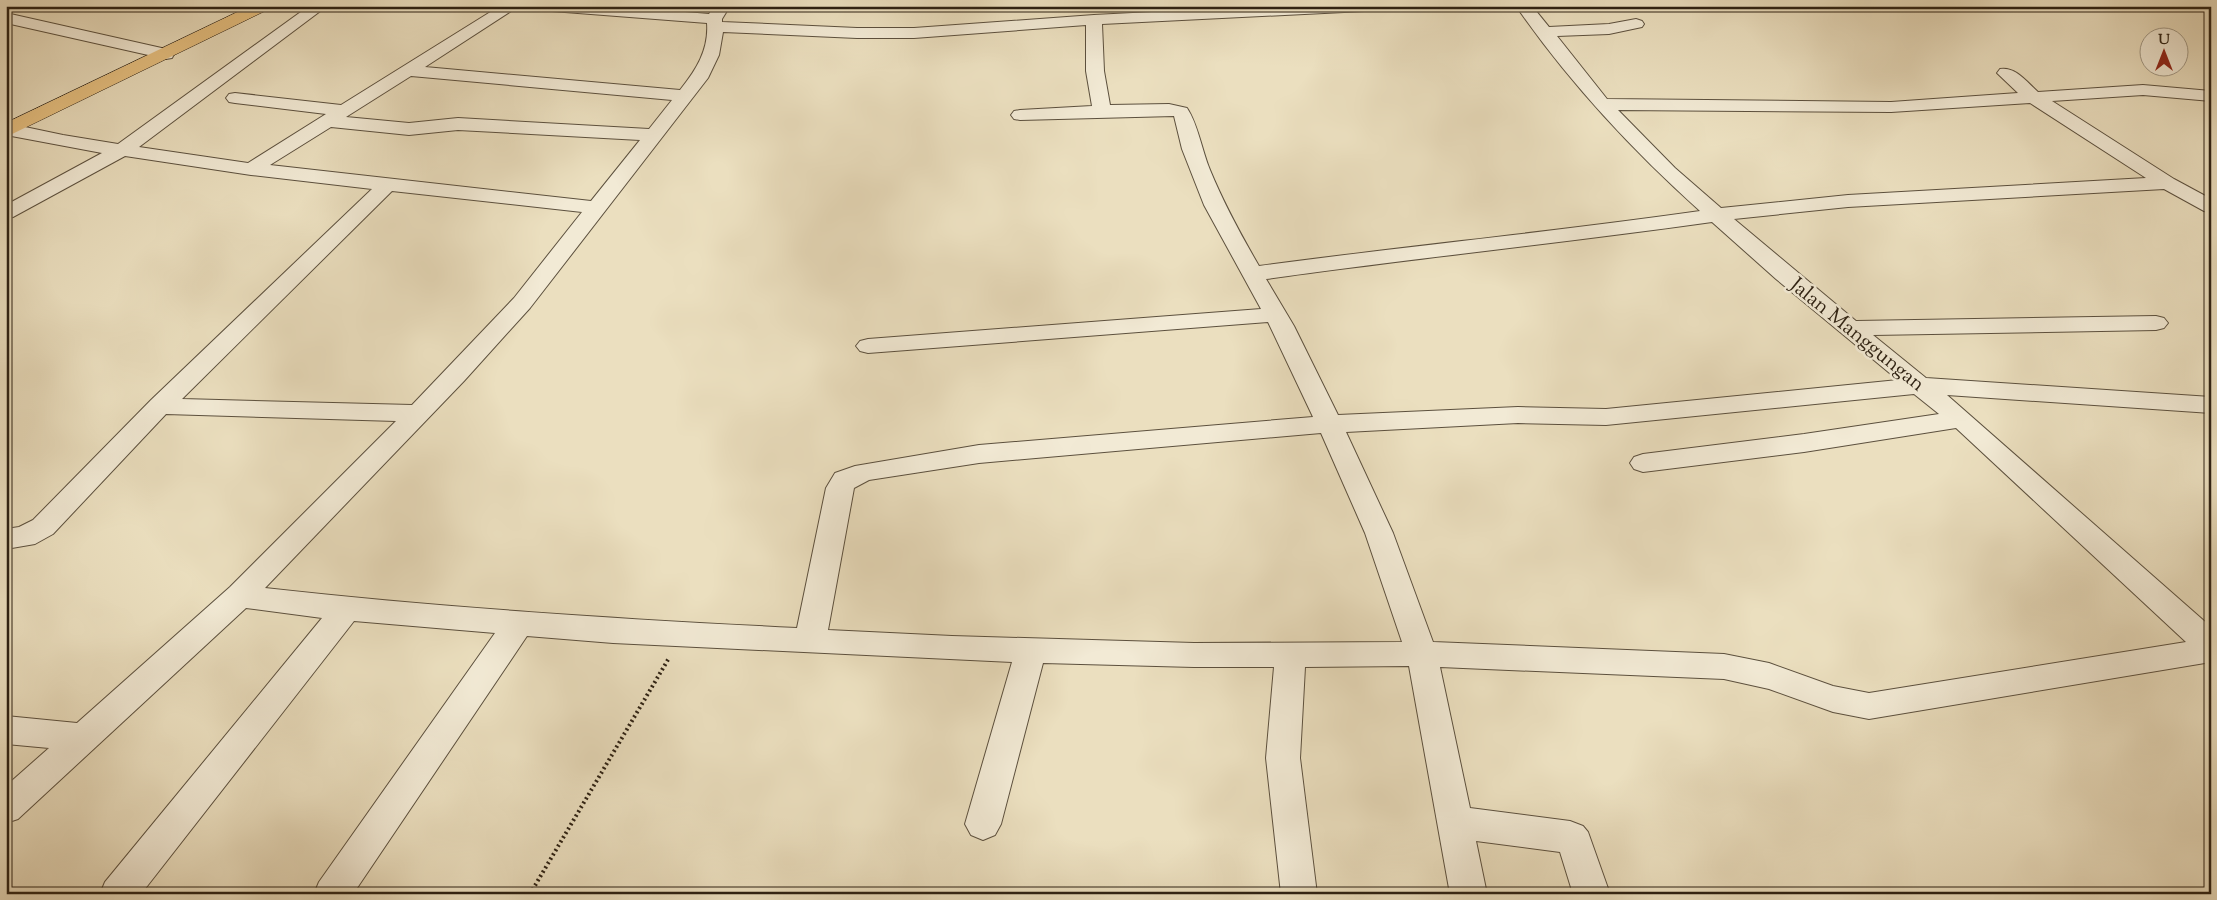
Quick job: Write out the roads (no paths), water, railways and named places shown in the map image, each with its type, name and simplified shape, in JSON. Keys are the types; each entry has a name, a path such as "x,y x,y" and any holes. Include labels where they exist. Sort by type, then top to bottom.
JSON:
{"main road":[{"path":"7,130 263,6"}],"street":[{"path":"6,213 123,149 319,6"},
{"path":"251,169 511,6"},
{"path":"552,6 717,17 890,34 1086,15 1364,6"},
{"name":"Jalan Manggungan","path":"1524,6 1602,104 1668,172 1784,274 1922,385 1961,419 2211,646"},
{"path":"1086,15 1102,111"},
{"path":"6,808 241,595 522,303 685,96 709,60 717,17"},
{"path":"6,18 166,54"},
{"path":"1544,32 1603,29 1636,24"},
{"path":"408,71 685,96"},
{"path":"2006,74 2032,98 2167,183 2211,207"},
{"path":"1602,104 1884,107 2143,90 2211,96"},
{"path":"235,98 409,129 458,124 654,134"},
{"path":"1020,115 1169,109 1180,112 1184,117 1192,149 1214,205 1276,315 1330,424 1372,516 1422,654 1469,894"},
{"path":"7,130 251,169 598,208"},
{"path":"1252,274 1411,252 1582,234 1716,215 1848,201 2167,183"},
{"path":"6,539 25,538 43,527 160,406 388,184"},
{"path":"868,346 1276,315"},
{"path":"1850,328 2156,323"},
{"path":"810,641 840,488 845,480 852,475 980,454 1330,424 1518,415 1606,417 1922,385 2110,400 2211,405"},
{"path":"160,406 418,413"},
{"path":"1643,464 1804,444 1961,419"},
{"path":"241,595 249,598 347,609 613,631 810,641 1031,650 1290,656 1422,654 1735,668 1777,678 1845,703 1869,706 2211,650"},
{"path":"118,894 347,609"},
{"path":"332,894 518,623"},
{"path":"983,824 1031,650"},
{"path":"1290,656 1283,734 1283,758 1299,894"},
{"path":"6,730 83,738"},
{"path":"1455,822 1570,837 1575,843 1592,894"}]}
